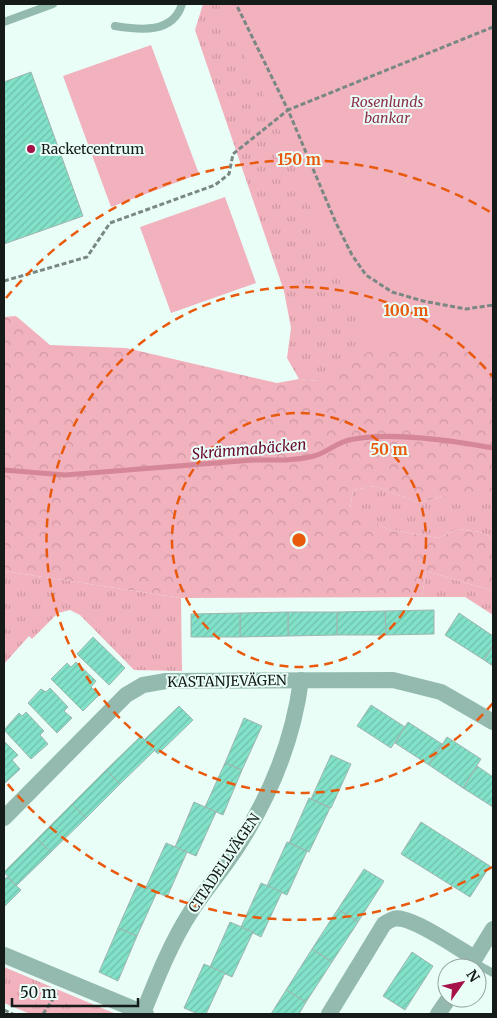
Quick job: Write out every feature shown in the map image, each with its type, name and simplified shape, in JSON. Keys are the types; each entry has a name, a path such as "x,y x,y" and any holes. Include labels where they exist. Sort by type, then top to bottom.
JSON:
{"street":[{"name":"CITADELLVÄGEN","path":"144,1014 176,939 192,910 245,835 278,772 292,731 301,680"},
{"name":"KASTANJEVÄGEN","path":"4,818 126,695 143,685 166,682 393,680 418,684 441,692 493,722"},
{"path":"329,1014 384,924 391,919 402,918 416,924 465,958"},
{"path":"475,958 493,929"},
{"path":"4,955 144,1014"}],"lane":[{"path":"4,22 53,4"},
{"path":"115,26 143,30 161,27 172,22 178,15 182,4"}],"path":[{"path":"236,4 288,110 336,223 352,255 366,275 392,292 423,301 466,309 493,305"},
{"path":"4,281 87,257 110,224 215,185 229,174 233,154 288,110 493,27"},
{"path":"43,1014 67,981"},
{"path":"4,1010 13,1014"}],"green space":[{"name":"Rosenlunds bankar","path":"203,4 493,4 493,328 318,381 299,379 287,358 291,328 284,291 195,30"},
{"name":"Rosenlunds bankar","path":"218,4 493,4 493,356 457,350 368,345 271,109"},
{"path":"151,45 199,174 111,207 63,76"},
{"path":"225,197 256,283 171,313 140,227"},
{"path":"16,316 50,345 126,348 277,383 299,379 318,381 406,330 493,328 493,497 443,496 420,503 375,486 353,490 350,508 387,529 438,538 458,529 480,532 493,538 493,591 426,571 422,597 181,598 4,571 4,317"},
{"path":"375,486 420,503 443,496 493,497 493,538 480,532 458,529 438,538 387,529 350,509 353,490"},
{"path":"4,571 181,598 182,671 134,670 80,615 70,610 58,613 32,639 29,636 4,664"},
{"path":"426,571 493,591 493,615 465,597 422,597"},
{"path":"4,967 116,1014 30,1014 4,1003"}],"building":[{"name":"Racketcentrum","path":"31,72 83,216 4,244 4,82"},
{"path":"434,610 434,634 386,635 385,611"},
{"path":"385,611 386,635 337,635 337,612"},
{"path":"288,612 337,612 337,635 288,636"},
{"path":"288,612 288,636 240,637 240,613"},
{"path":"240,613 240,637 191,637 191,614"},
{"path":"459,613 493,636 493,645 484,660 445,635"},
{"path":"93,637 125,668 109,685 77,654"},
{"path":"493,645 493,666 484,660"},
{"path":"76,662 96,681 91,687 99,695 83,711 51,679 67,663 71,667"},
{"path":"50,688 68,707 64,711 72,718 57,733 28,703 41,689 46,692"},
{"path":"371,705 405,727 391,748 357,726"},
{"path":"179,706 193,720 158,754 144,740"},
{"path":"26,712 44,731 40,735 48,744 31,759 4,730 19,713 22,716"},
{"path":"244,718 262,726 242,770 225,763"},
{"path":"408,722 442,744 429,765 395,743"},
{"path":"141,736 155,750 120,784 106,770"},
{"path":"447,737 481,759 463,788 429,765"},
{"path":"4,741 18,755 12,760 20,769 4,784"},
{"path":"331,755 351,764 331,808 311,799"},
{"path":"225,763 242,770 223,815 205,807"},
{"path":"477,766 493,777 493,807 463,788"},
{"path":"106,770 120,784 86,818 72,804"},
{"path":"309,798 330,808 309,852 289,843"},
{"path":"194,802 216,812 196,856 175,847"},
{"path":"72,804 86,818 51,852 37,839"},
{"path":"421,822 490,866 470,897 401,854"},
{"path":"37,839 51,852 16,886 4,872"},
{"path":"287,842 307,851 287,895 267,886"},
{"path":"166,843 187,852 167,897 146,887"},
{"path":"364,869 384,881 358,922 338,909"},
{"path":"7,877 21,890 4,907 4,880"},
{"path":"138,883 157,892 137,936 118,928"},
{"path":"261,883 282,892 261,937 241,927"},
{"path":"338,909 358,922 332,962 312,949"},
{"path":"230,922 253,932 232,977 210,967"},
{"path":"118,928 137,936 118,981 99,972"},
{"path":"312,949 332,962 306,1002 286,990"},
{"path":"412,952 433,966 405,1010 383,996"},
{"path":"204,964 225,973 206,1014 198,1014 184,1008"},
{"path":"286,990 306,1002 299,1014 271,1014"}],"waterway":[{"name":"Skrämmabäcken","path":"4,470 65,475 253,460 307,458 318,455 349,440 382,436 441,440 493,448"}],"place":[{"name":"Racketcentrum","path":"31,149"}]}
